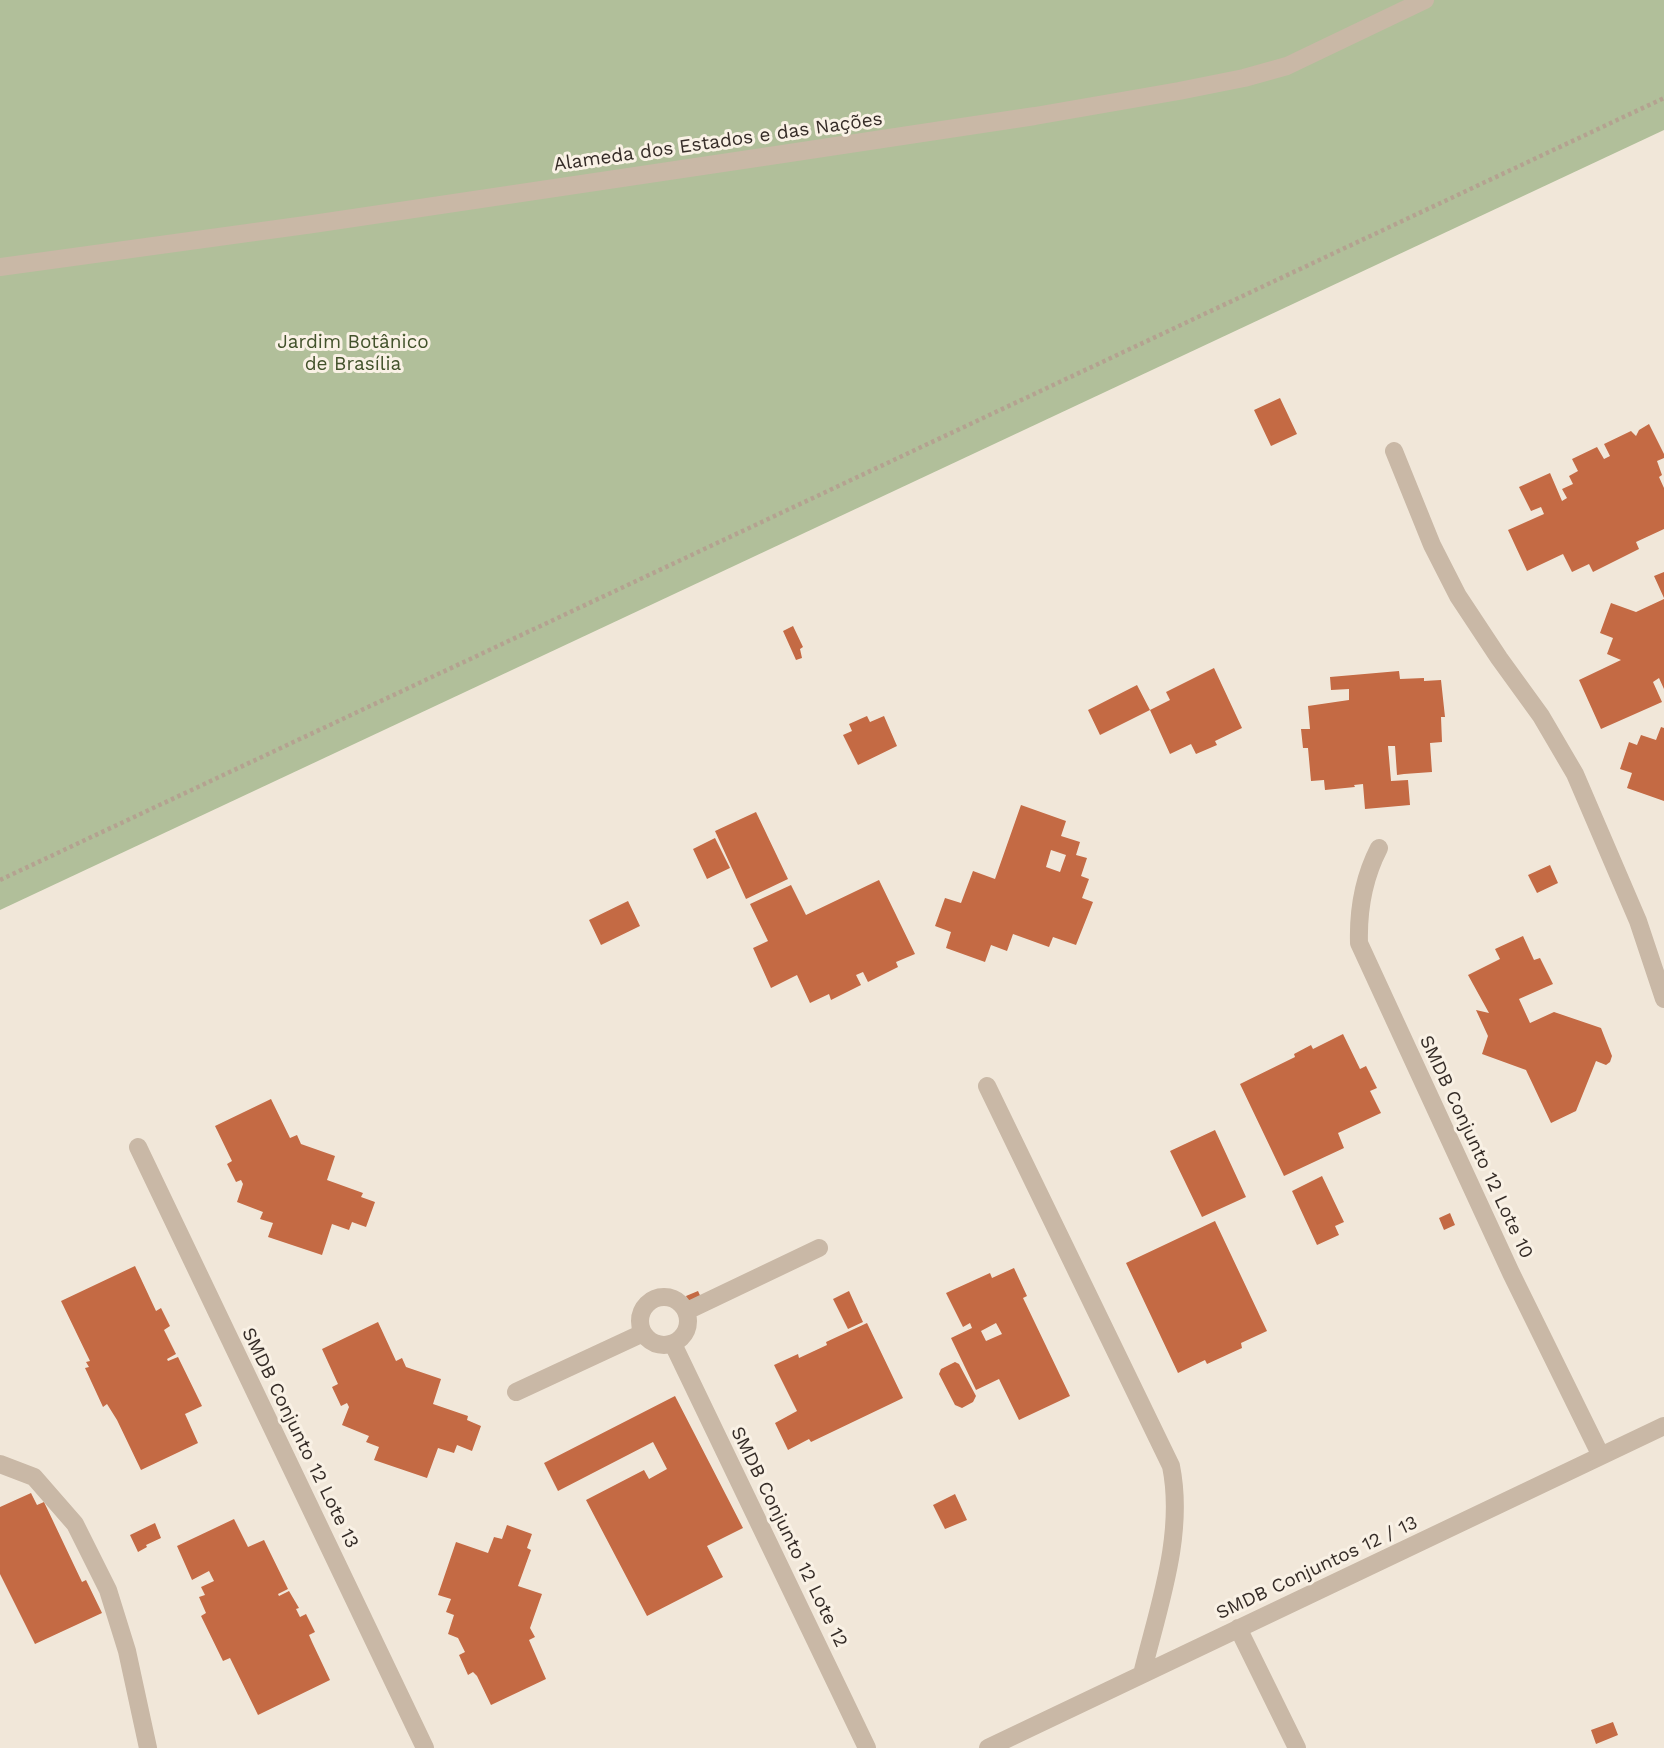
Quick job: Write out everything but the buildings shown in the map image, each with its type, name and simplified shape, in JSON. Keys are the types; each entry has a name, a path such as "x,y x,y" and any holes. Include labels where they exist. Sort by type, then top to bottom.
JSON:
{"street":[{"name":"Alameda dos Estados e das Nações","path":"0,267 327,222 1035,116 1231,81 1287,66 1425,0"},
{"path":"1394,451 1432,545 1458,596 1541,716 1575,774 1638,921 1664,999"},
{"name":"SMDB Conjunto 12 Lote 10","path":"1379,848 1368,869 1358,912 1359,943 1511,1273 1601,1455"},
{"path":"987,1086 1171,1466 1176,1491 1176,1518 1142,1674"},
{"name":"SMDB Conjunto 12 Lote 13","path":"138,1147 425,1748"},
{"path":"687,1311 819,1248"},
{"path":"673,1298 687,1311 688,1327 684,1335 673,1344 656,1344 643,1333 640,1320 642,1312 652,1300 673,1298"},
{"path":"516,1392 643,1333"},
{"name":"SMDB Conjunto 12 Lote 12","path":"673,1344 867,1748"},
{"name":"SMDB Conjuntos 12 / 13","path":"988,1748 1664,1426"},
{"path":"0,1464 34,1477 75,1524 108,1590 127,1651 148,1748"},
{"path":"1238,1629 1297,1748"}],"path":[{"path":"0,880 1664,98"}],"green space":[{"name":"Jardim Botânico de Brasília","path":"0,0 1664,0 1664,130 0,910"}]}
